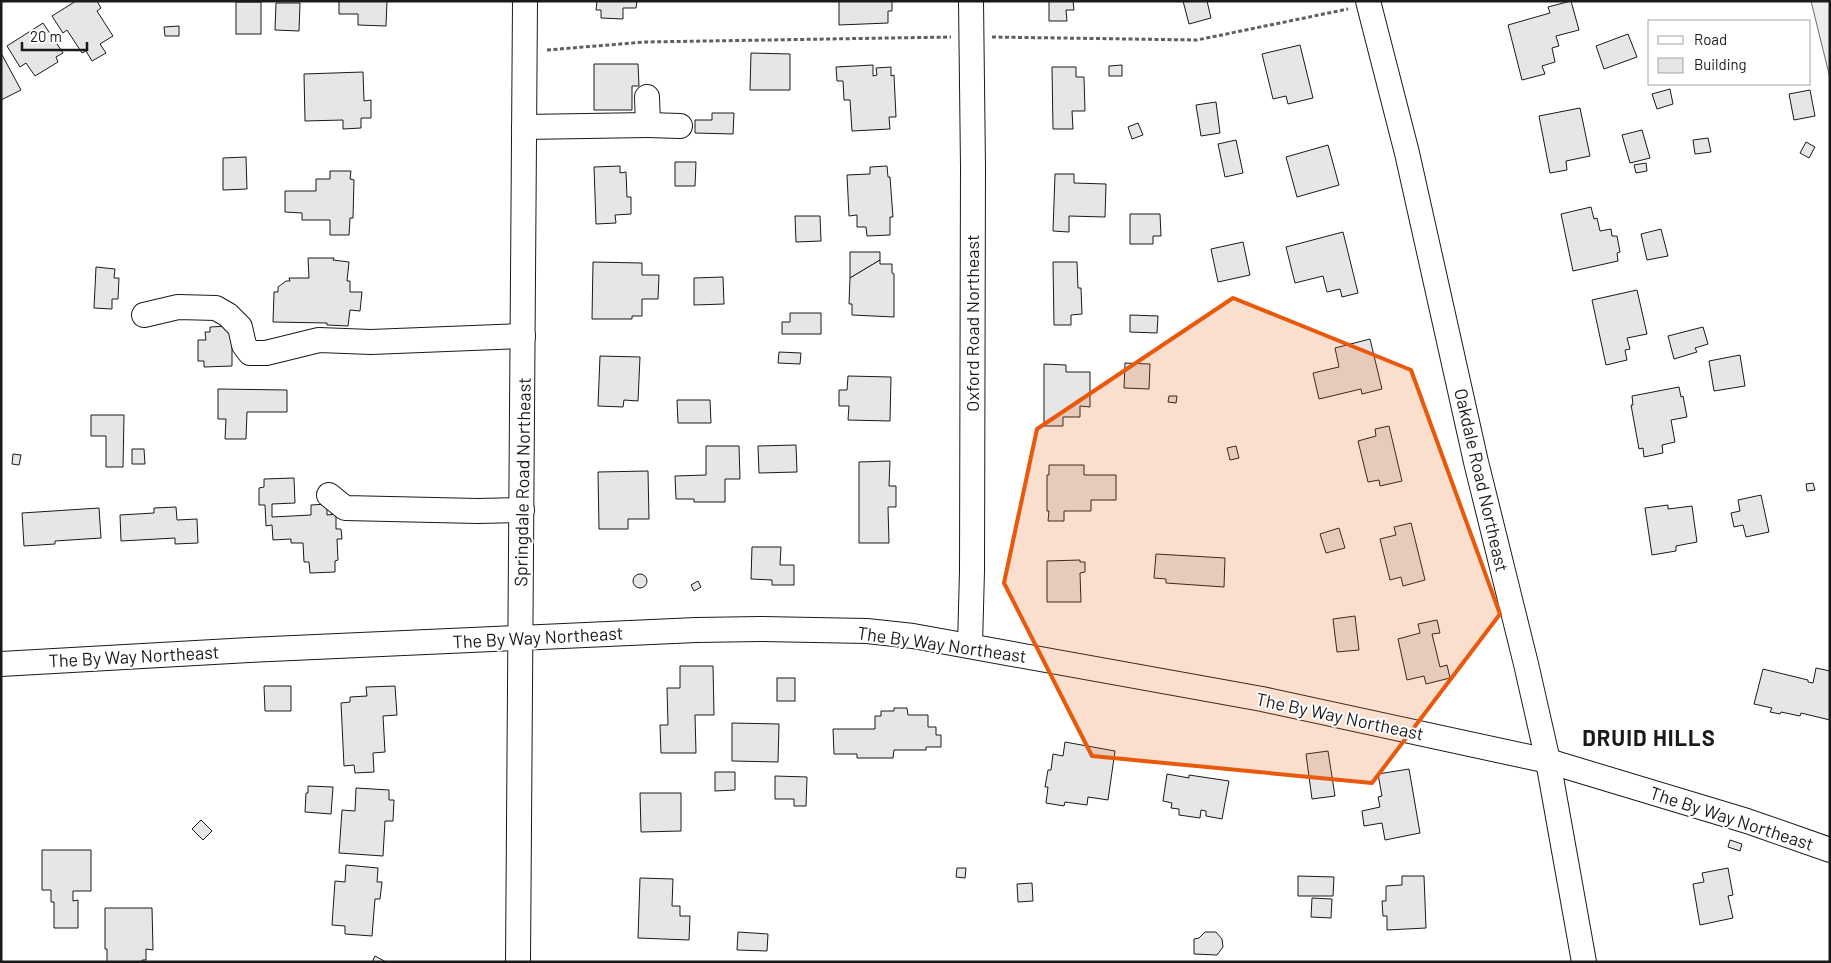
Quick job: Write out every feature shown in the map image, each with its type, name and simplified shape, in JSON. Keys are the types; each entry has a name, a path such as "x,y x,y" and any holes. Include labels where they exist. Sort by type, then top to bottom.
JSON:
{"street":[{"name":"Springdale Road Northeast","path":"518,962 525,1"},
{"name":"Oxford Road Northeast","path":"970,645 972,571 971,1"},
{"name":"Oakdale Road Northeast","path":"1368,1 1407,154 1476,462 1548,761 1584,962"},
{"path":"647,97 648,125"},
{"path":"524,127 680,126"},
{"path":"144,315 178,307 216,308 228,315 240,327 244,345 250,353 266,353 319,340 371,342 524,336"},
{"path":"329,495 344,508 522,510"},
{"name":"The By Way Northeast","path":"1,664 696,630 826,630 886,633 970,645 1262,699 1548,761 1747,821 1830,850"}],"highlighted area":[{"path":"1233,298 1411,370 1500,614 1372,783 1092,756 1004,583 1037,429"}],"shaded area":[{"path":"1811,1 1830,1 1830,78"}],"building":[{"path":"76,1 97,1 101,8 97,11 113,36 100,44 106,53 92,61 86,51 82,53 67,30 63,33 52,16"},
{"path":"339,1 387,1 386,26 358,25 358,14 339,14"},
{"path":"597,1 637,1 636,8 623,8 623,19 601,18 601,10 596,10"},
{"path":"839,1 892,1 892,11 888,11 888,23 839,25"},
{"path":"1049,1 1073,1 1074,10 1066,10 1067,21 1049,21"},
{"path":"1183,1 1207,1 1211,18 1189,24"},
{"path":"1571,1 1579,30 1556,36 1559,46 1552,48 1555,62 1542,66 1545,74 1522,80 1508,25 1550,13 1548,7"},
{"path":"236,2 261,2 261,34 236,34"},
{"path":"276,3 300,3 299,31 275,30"},
{"path":"43,23 63,53 56,57 58,62 35,76 26,63 20,67 7,46"},
{"path":"179,26 179,36 165,36 164,27"},
{"path":"1628,34 1637,57 1604,69 1596,46"},
{"path":"1300,45 1313,98 1288,104 1286,96 1273,99 1262,54"},
{"path":"1,53 21,90 1,100"},
{"path":"751,53 790,54 790,90 750,90"},
{"path":"594,64 638,64 639,86 632,86 632,110 594,110"},
{"path":"873,65 873,76 877,75 876,68 891,67 891,76 894,75 896,117 889,117 890,129 852,131 850,100 844,100 843,81 837,81 836,67"},
{"path":"1122,65 1122,76 1109,76 1109,66"},
{"path":"1052,67 1076,67 1076,77 1084,77 1085,111 1072,111 1073,129 1053,129"},
{"path":"363,72 364,101 371,100 371,118 361,118 361,128 343,129 343,120 305,121 304,74"},
{"path":"1670,89 1673,104 1657,109 1652,94"},
{"path":"1810,90 1815,116 1794,120 1789,94"},
{"path":"1216,102 1220,133 1201,136 1196,105"},
{"path":"1580,108 1590,156 1566,161 1567,170 1550,173 1539,116"},
{"path":"712,113 734,113 733,134 695,133 695,120 712,120"},
{"path":"1138,123 1143,135 1132,139 1128,127"},
{"path":"1642,130 1650,158 1630,163 1622,135"},
{"path":"1708,138 1711,152 1695,154 1693,140"},
{"path":"1236,140 1243,173 1225,177 1218,144"},
{"path":"1806,142 1815,147 1809,158 1800,153"},
{"path":"1328,145 1339,185 1297,197 1286,157"},
{"path":"246,157 247,189 223,190 223,158"},
{"path":"675,162 696,162 695,186 675,186"},
{"path":"1646,163 1647,171 1636,173 1634,165"},
{"path":"620,166 620,173 626,172 627,197 631,197 631,214 615,215 616,223 596,224 594,167"},
{"path":"887,166 888,177 890,177 893,217 890,217 890,235 867,236 866,227 857,227 857,215 849,216 847,175 870,174 870,167"},
{"path":"330,171 351,171 350,179 354,180 353,218 350,218 349,235 330,235 330,220 302,220 302,213 285,212 285,191 316,191 316,179 330,179"},
{"path":"1055,174 1074,174 1074,183 1106,184 1105,217 1069,216 1069,232 1053,231"},
{"path":"1591,207 1594,219 1597,218 1600,231 1611,229 1612,236 1617,236 1620,252 1617,253 1618,261 1573,271 1561,214"},
{"path":"1130,214 1160,214 1161,236 1153,236 1153,244 1130,244"},
{"path":"795,216 820,216 821,241 796,242"},
{"path":"1661,229 1668,256 1647,260 1641,234"},
{"path":"1343,232 1358,293 1342,297 1340,289 1327,292 1323,276 1295,283 1286,247"},
{"path":"1243,242 1250,275 1218,282 1211,249"},
{"path":"850,252 880,252 880,260 850,278"},
{"path":"308,258 334,258 333,260 349,262 347,281 350,281 350,292 362,292 360,311 350,310 348,326 327,325 327,323 273,322 274,292 278,292 278,287 286,281 290,281 289,278 309,278"},
{"path":"880,260 880,264 892,264 892,273 894,274 894,317 852,315 852,304 849,304 850,278"},
{"path":"593,262 642,263 642,275 659,275 658,299 642,299 642,316 632,316 632,319 592,319"},
{"path":"1053,262 1077,262 1082,314 1071,315 1071,325 1054,325"},
{"path":"96,267 115,269 114,278 119,278 118,299 112,299 112,309 94,308"},
{"path":"723,277 724,304 694,305 694,278"},
{"path":"1637,290 1647,334 1627,338 1630,349 1625,350 1627,360 1606,365 1592,300"},
{"path":"790,313 821,313 821,334 782,334 782,322 790,322"},
{"path":"1130,315 1158,316 1157,333 1130,332"},
{"path":"228,326 232,332 232,366 204,367 204,361 198,361 198,340 206,340 205,332 210,332 210,327"},
{"path":"1703,327 1708,344 1695,348 1697,352 1674,359 1668,336"},
{"path":"1370,339 1382,389 1362,394 1361,389 1319,399 1313,373 1339,367 1335,348"},
{"path":"779,352 801,353 800,364 778,363"},
{"path":"1740,355 1745,386 1714,391 1709,361"},
{"path":"600,356 640,357 638,401 624,400 623,407 598,406"},
{"path":"1125,363 1150,364 1149,389 1124,388"},
{"path":"1044,364 1066,365 1066,372 1090,372 1090,407 1080,406 1080,417 1063,417 1063,426 1044,426"},
{"path":"848,376 891,377 890,421 848,420 849,406 839,406 839,390 847,390"},
{"path":"1679,387 1681,397 1683,396 1687,417 1671,420 1675,442 1662,445 1663,453 1644,457 1643,448 1639,449 1631,405 1633,405 1632,396"},
{"path":"218,389 287,390 287,412 247,412 246,439 225,439 226,419 218,419"},
{"path":"1169,396 1177,396 1176,403 1168,402"},
{"path":"677,400 710,400 711,423 678,423"},
{"path":"91,415 124,415 123,467 106,467 106,436 91,436"},
{"path":"1389,426 1402,481 1380,486 1379,480 1368,482 1358,441 1376,436 1375,429"},
{"path":"796,445 797,472 759,473 758,446"},
{"path":"706,446 739,446 740,479 725,479 725,502 694,502 694,499 676,499 675,476 706,475"},
{"path":"1236,446 1239,458 1230,460 1227,448"},
{"path":"132,449 144,449 145,464 132,464"},
{"path":"13,454 21,455 19,465 12,464"},
{"path":"890,461 889,486 896,486 896,507 888,507 889,543 859,543 859,462"},
{"path":"1049,465 1084,465 1084,475 1116,475 1116,500 1091,500 1091,511 1064,511 1064,521 1048,521 1047,475 1049,475"},
{"path":"648,471 649,519 628,519 628,529 599,529 598,472"},
{"path":"294,478 295,503 272,504 272,517 311,515 311,505 327,504 327,515 336,514 336,529 341,529 342,539 337,539 338,560 335,561 335,572 310,573 309,562 304,562 303,543 291,543 291,539 273,540 272,525 266,526 265,505 259,505 259,488 264,487 264,479"},
{"path":"1813,483 1815,490 1807,491 1806,484"},
{"path":"1761,495 1769,532 1746,537 1743,525 1734,527 1731,513 1740,511 1738,500"},
{"path":"1668,505 1668,509 1692,506 1697,542 1676,546 1676,551 1652,555 1645,508"},
{"path":"176,507 177,520 197,519 198,543 175,544 175,538 121,541 120,515 154,513 154,508"},
{"path":"99,508 101,538 55,541 55,544 24,546 22,513"},
{"path":"1411,523 1425,580 1403,586 1401,577 1390,580 1380,539 1396,535 1394,527"},
{"path":"1339,528 1345,548 1326,553 1320,534"},
{"path":"752,547 781,547 780,565 794,565 794,585 772,585 772,580 751,579"},
{"path":"1156,554 1225,558 1224,587 1166,583 1166,579 1154,578"},
{"path":"1080,560 1080,562 1085,562 1085,572 1080,573 1081,602 1047,602 1047,561"},
{"path":"637,574 643,574 647,581 643,588 637,588 633,584 633,578"},
{"path":"698,581 701,587 694,591 691,585"},
{"path":"1355,616 1359,650 1337,652 1333,619"},
{"path":"1437,620 1440,633 1432,634 1440,667 1447,665 1450,678 1426,684 1424,676 1407,680 1398,639 1420,633 1418,624"},
{"path":"680,666 713,666 714,715 695,715 696,753 661,753 660,725 668,725 667,688 680,688"},
{"path":"1816,668 1830,671 1830,720 1801,713 1800,716 1770,712 1772,708 1754,704 1763,669 1808,680 1808,682 1813,683"},
{"path":"777,678 795,678 795,701 777,701"},
{"path":"264,686 291,686 291,711 265,711"},
{"path":"395,686 397,715 383,716 385,752 373,753 374,772 355,773 354,765 344,766 341,703 350,702 350,697 367,696 366,687"},
{"path":"894,708 907,708 908,715 928,715 928,727 936,727 936,735 941,735 941,747 926,747 926,750 894,750 893,758 857,758 857,754 834,754 833,729 875,729 875,716 881,716 881,711 894,711"},
{"path":"732,723 779,724 778,762 732,761"},
{"path":"1065,742 1115,751 1108,800 1088,797 1087,805 1065,802 1064,806 1046,803 1048,787 1045,787 1048,770 1051,770 1053,754 1063,756"},
{"path":"1328,751 1335,796 1312,799 1306,754"},
{"path":"1409,769 1420,833 1385,840 1382,823 1364,826 1362,811 1380,807 1378,797 1382,796 1378,774"},
{"path":"715,772 735,772 735,790 715,791"},
{"path":"1167,774 1189,778 1189,775 1229,781 1222,819 1206,816 1206,811 1201,810 1200,818 1179,815 1179,809 1171,808 1172,803 1163,801"},
{"path":"775,776 807,777 806,806 794,806 794,799 775,799"},
{"path":"308,786 333,787 331,814 305,812"},
{"path":"356,788 389,790 389,800 394,800 393,821 385,821 383,856 339,853 342,810 355,811"},
{"path":"640,793 681,793 681,831 641,832"},
{"path":"201,820 212,831 203,840 192,829"},
{"path":"1730,840 1742,844 1740,851 1728,847"},
{"path":"42,850 91,850 91,891 73,891 73,901 78,900 78,928 54,928 54,902 51,902 51,890 42,890"},
{"path":"346,865 378,868 377,882 382,882 380,899 375,899 372,936 345,934 345,926 332,925 335,881 345,882"},
{"path":"957,868 966,868 965,878 956,877"},
{"path":"1728,868 1733,895 1728,896 1733,918 1700,925 1693,884 1704,882 1702,873"},
{"path":"1298,876 1334,877 1333,896 1298,896"},
{"path":"1402,876 1424,876 1426,928 1387,930 1387,916 1383,916 1382,901 1386,901 1386,886 1402,885"},
{"path":"640,878 673,879 672,906 680,906 680,916 690,916 689,940 638,938"},
{"path":"1032,883 1033,901 1018,902 1017,884"},
{"path":"1312,898 1332,899 1331,918 1311,917"},
{"path":"105,908 152,908 153,950 146,949 146,960 142,960 142,962 107,962 107,949 105,949"},
{"path":"738,932 768,934 767,951 737,950"},
{"path":"1205,932 1216,932 1222,939 1223,947 1217,955 1194,954 1194,939 1199,938"},
{"path":"375,956 386,962 372,962"}],"district":[{"name":"DRUID HILLS","path":"1649,737"}]}
